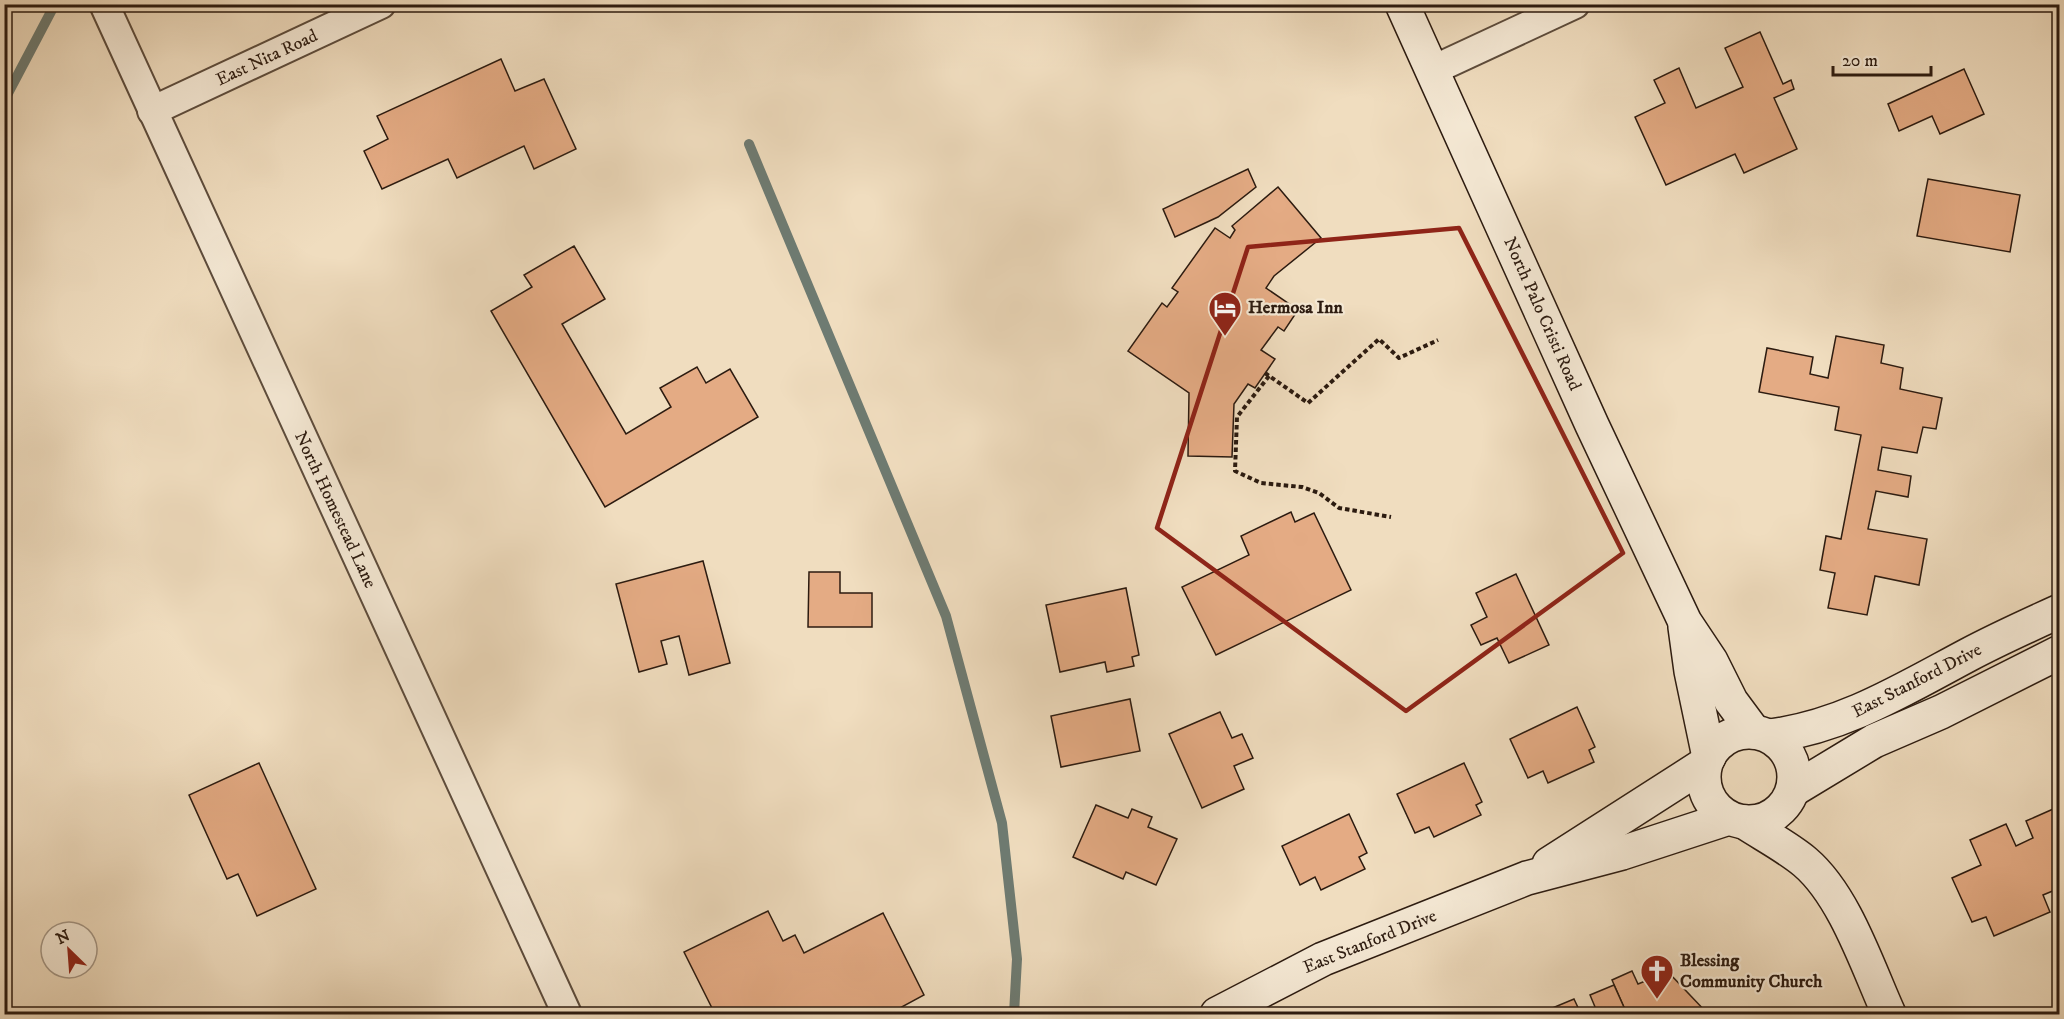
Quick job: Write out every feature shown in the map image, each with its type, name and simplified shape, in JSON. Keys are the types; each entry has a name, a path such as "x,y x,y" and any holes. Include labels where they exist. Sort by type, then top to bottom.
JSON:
{"street":[{"name":"North Homestead Lane","path":"104,4 567,1014"},
{"name":"East Nita Road","path":"152,111 381,4"},
{"name":"North Palo Cristi Road","path":"1402,4 1592,425 1685,622 1712,661 1731,701 1762,734"},
{"path":"1433,70 1575,4"},
{"name":"East Stanford Drive","path":"1762,734 1802,732 1864,711 1971,654 2060,611"},
{"name":"North Palo Cristi Road","path":"1685,622 1707,760"},
{"name":"East Stanford Drive","path":"1790,797 1874,741 1941,712 2060,652"},
{"path":"1806,863 1790,797 1795,777 1788,753 1762,734 1741,732 1727,737 1716,745 1707,760 1704,780 1707,795 1716,808 1806,863 1838,904 1889,1014"},
{"name":"East Stanford Drive","path":"1527,878 1707,760"},
{"path":"1736,820 1768,819 1790,797"},
{"name":"East Stanford Drive","path":"1217,1014 1323,959 1527,878 1736,820"}],"path":[{"path":"1391,518 1339,508 1319,493 1302,487 1261,483 1235,471 1237,417 1267,375 1308,403 1378,339 1399,358 1438,340"}],"highlighted area":[{"path":"1459,228 1623,553 1406,711 1157,528 1248,247"}],"building":[{"path":"1760,32 1783,84 1791,80 1794,89 1774,98 1797,149 1744,173 1735,154 1666,185 1635,117 1665,103 1654,80 1679,68 1696,108 1743,87 1725,48"},
{"path":"501,59 515,91 544,79 576,149 534,169 524,146 457,178 448,159 382,189 364,151 388,139 377,116"},
{"path":"1964,69 1984,114 1940,134 1932,116 1899,131 1888,104"},
{"path":"1248,169 1256,187 1218,217 1175,237 1163,209"},
{"path":"1928,179 2020,195 2010,252 1917,236"},
{"path":"1278,187 1321,238 1274,276 1266,288 1298,310 1284,331 1278,327 1261,350 1275,359 1255,388 1248,384 1234,404 1232,457 1188,456 1189,393 1128,351 1162,303 1167,307 1178,292 1172,288 1215,228 1230,238 1235,230 1232,226"},
{"path":"574,246 605,299 562,324 626,434 671,407 660,388 697,367 706,383 730,369 758,417 605,507 491,311 532,287 524,275"},
{"path":"1836,336 1884,345 1881,363 1903,368 1900,389 1942,398 1936,429 1923,427 1917,453 1882,447 1878,470 1911,476 1908,497 1876,491 1868,529 1927,539 1919,585 1875,576 1867,615 1828,608 1835,573 1820,570 1826,536 1841,539 1861,435 1835,430 1839,407 1759,392 1767,348 1813,357 1810,374 1828,378"},
{"path":"1291,512 1295,522 1314,513 1351,590 1216,655 1182,587 1249,555 1241,536"},
{"path":"703,561 730,663 689,675 679,636 661,641 667,664 639,672 616,584"},
{"path":"809,572 840,572 840,593 872,593 872,627 808,627"},
{"path":"1516,574 1549,645 1509,663 1497,638 1481,645 1471,625 1487,617 1476,593"},
{"path":"1126,588 1139,655 1132,657 1134,666 1107,672 1105,662 1060,672 1046,605"},
{"path":"1130,699 1140,751 1061,767 1051,716"},
{"path":"1577,707 1595,747 1589,750 1594,762 1548,783 1543,771 1528,778 1510,739"},
{"path":"1220,712 1232,738 1242,734 1253,758 1234,766 1244,789 1202,808 1169,734"},
{"path":"259,763 316,889 257,916 238,874 227,879 189,795"},
{"path":"1464,763 1482,802 1476,805 1481,815 1434,837 1429,827 1415,833 1397,794"},
{"path":"1096,805 1128,818 1132,809 1152,817 1148,827 1177,839 1156,885 1126,872 1123,879 1073,857"},
{"path":"2060,806 2060,888 2043,895 2050,912 1994,936 1986,917 1972,922 1952,878 1981,865 1970,840 2006,824 2016,846 2033,838 2026,821"},
{"path":"1349,814 1367,853 1359,857 1365,869 1321,890 1315,877 1300,885 1282,846"},
{"path":"768,911 783,941 795,935 804,953 883,913 924,995 896,1010 898,1014 715,1014 684,952"},
{"name":"Blessing Community Church","path":"1632,971 1638,984 1668,972 1708,1014 1627,1014 1612,980"},
{"path":"1614,985 1627,1014 1598,1014 1590,995"},
{"path":"1574,999 1581,1014 1538,1014"}],"waterway":[{"path":"4,101 55,4"},
{"path":"749,144 946,616 1002,823 1017,959 1014,1014"}],"place":[{"name":"Hermosa Inn","path":"1225,337"},
{"name":"Blessing Community Church","path":"1657,1000"}]}
